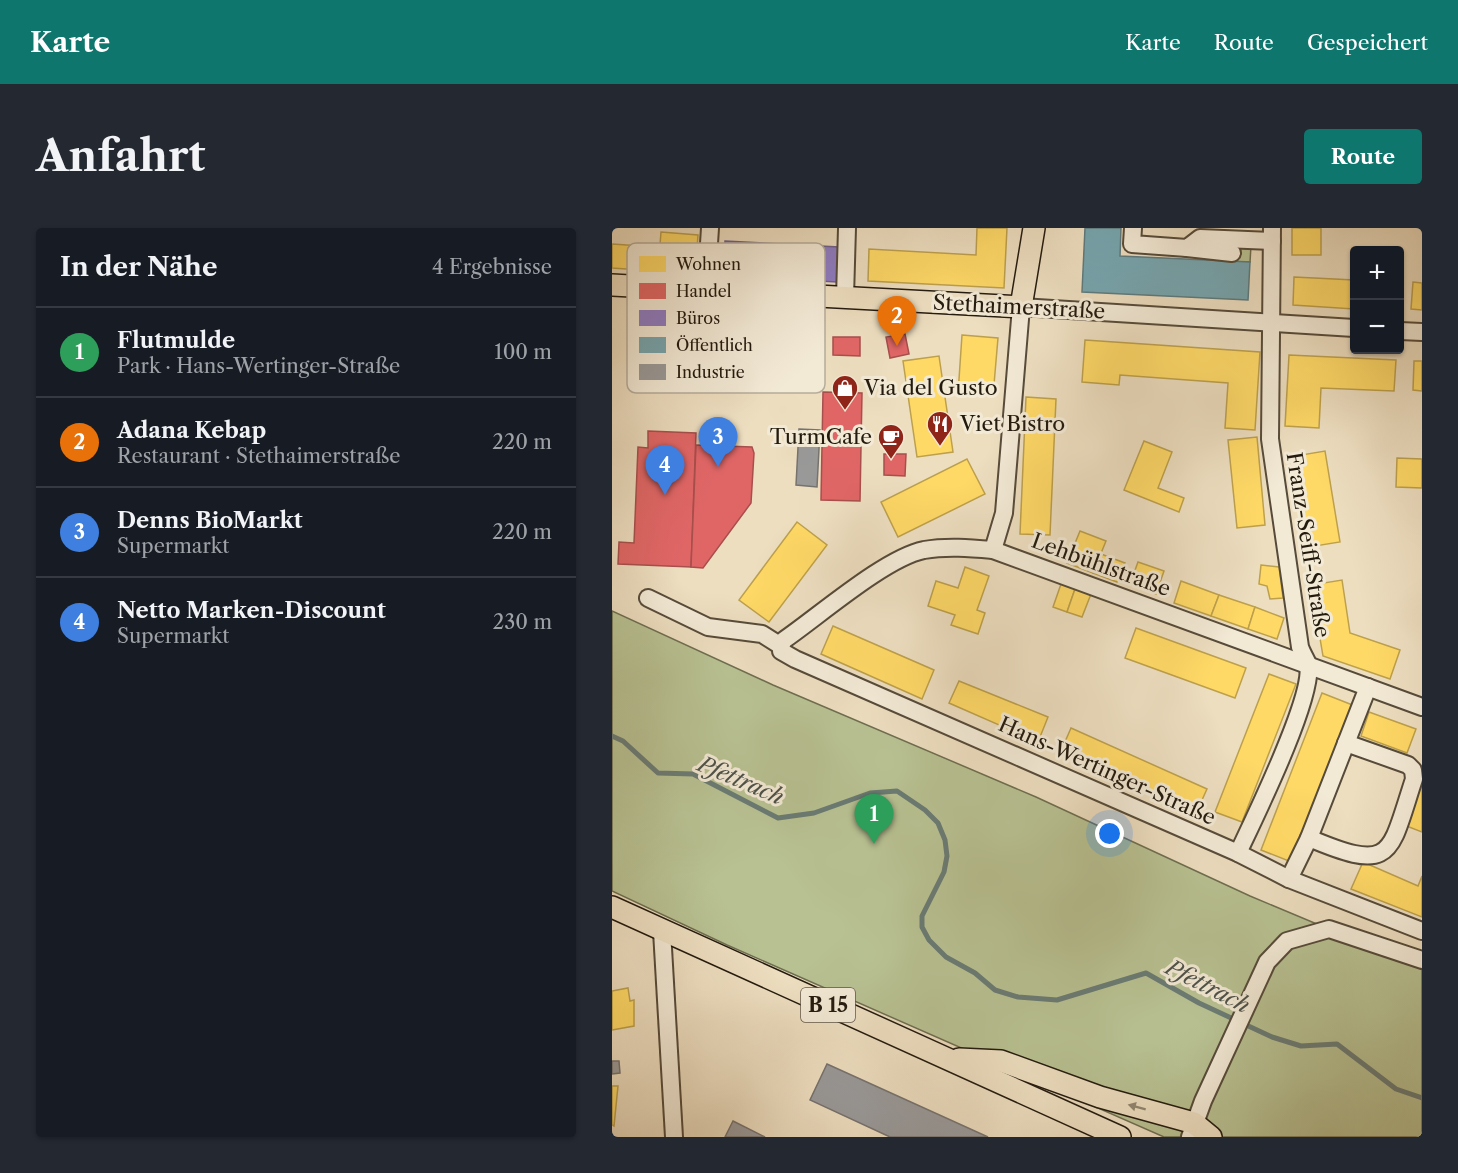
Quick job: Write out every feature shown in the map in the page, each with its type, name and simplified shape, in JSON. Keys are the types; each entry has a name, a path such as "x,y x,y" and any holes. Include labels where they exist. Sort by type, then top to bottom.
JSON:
{"main road":[{"path":"1021,307 1034,228"},
{"name":"Stethaimerstraße","path":"612,285 627,286"},
{"name":"Stethaimerstraße","path":"825,296 1021,307"},
{"name":"B 15","path":"612,907 1120,1137"},
{"path":"949,1059 1001,1061 1211,1137"}],"street":[{"path":"709,243 710,228"},
{"path":"845,297 848,228"},
{"path":"1133,228 1132,244 1232,253"},
{"path":"1187,248 1200,238 1272,234"},
{"name":"Franz-Seiff-Straße","path":"1238,853 1275,773 1305,694 1308,665 1300,647 1270,439 1273,323 1272,234"},
{"path":"993,550 1004,513 1021,307"},
{"name":"Stethaimerstraße","path":"1021,307 1350,328"},
{"path":"1404,331 1422,332"},
{"name":"Lehbühlstraße","path":"781,646 784,640 883,569 902,559 923,550 960,547 993,550 1422,707"},
{"name":"Hans-Wertinger-Straße","path":"648,598 708,627 762,634 781,646 781,651 795,659 1238,853 1289,879 1422,931"},
{"path":"1289,879 1309,838 1368,687"},
{"path":"1309,838 1341,852 1369,856 1383,853 1394,840 1414,779 1413,770 1408,765 1346,743"},
{"path":"1192,1130 1267,962 1287,941 1329,928 1422,960"},
{"path":"662,931 674,1137"}],"green space":[{"path":"1233,245 1251,246 1250,262 1233,262"},
{"path":"612,611 773,685 1036,797 1250,896 1422,968 1422,1137 1164,1137 727,945 612,891"}],"building: Wohnen":[{"path":"977,228 1007,228 1004,288 868,281 869,249 976,255"},
{"path":"1292,228 1321,228 1321,255 1292,255"},
{"path":"661,232 698,235 697,243 660,243"},
{"path":"612,244 627,245 627,269 612,268"},
{"path":"1294,277 1350,280 1350,309 1293,305"},
{"path":"1413,282 1422,283 1422,310 1411,309"},
{"path":"962,335 998,338 993,396 958,394"},
{"path":"1085,340 1260,352 1255,430 1225,428 1228,383 1120,375 1119,385 1082,382"},
{"path":"1289,355 1396,360 1394,391 1321,388 1319,428 1285,426"},
{"path":"939,356 953,452 917,457 903,361"},
{"path":"1414,361 1422,361 1422,391 1413,390"},
{"path":"1026,397 1056,399 1050,535 1020,534"},
{"path":"1257,437 1265,525 1237,528 1228,440"},
{"path":"1144,441 1172,452 1158,488 1184,498 1179,512 1124,490"},
{"path":"1325,451 1340,542 1309,547 1295,456"},
{"path":"1397,458 1422,459 1422,488 1396,487"},
{"path":"967,459 985,494 898,537 881,502"},
{"path":"797,522 827,545 769,622 739,600"},
{"path":"1080,531 1106,541 1093,573 1067,563"},
{"path":"1101,554 1125,563 1117,582 1093,573"},
{"path":"1138,562 1164,571 1156,594 1130,584"},
{"path":"1261,565 1279,567 1283,598 1270,599 1267,586 1259,584"},
{"path":"965,567 989,576 977,610 985,613 978,634 951,625 955,615 928,606 936,581 958,588"},
{"path":"1342,580 1350,633 1400,650 1390,679 1323,656 1311,585"},
{"path":"1181,581 1219,595 1211,616 1174,603"},
{"path":"1061,584 1075,589 1067,612 1053,607"},
{"path":"1075,589 1091,594 1082,617 1067,612"},
{"path":"1219,595 1255,607 1248,629 1211,616"},
{"path":"1255,607 1284,618 1277,639 1248,629"},
{"path":"833,626 934,670 922,699 821,654"},
{"path":"1136,628 1246,668 1235,698 1125,658"},
{"path":"1269,674 1296,684 1242,822 1215,812"},
{"path":"959,681 1048,717 1038,742 949,703"},
{"path":"1322,693 1355,706 1294,863 1261,850"},
{"path":"1369,712 1416,729 1407,753 1361,736"},
{"path":"1071,728 1207,789 1197,811 1061,751"},
{"path":"1422,776 1422,832 1404,825"},
{"path":"1363,862 1418,886 1422,876 1422,917 1351,889"},
{"path":"628,988 630,1001 634,1000 634,1026 612,1030 612,991"},
{"path":"612,1086 618,1086 614,1126 612,1125"}],"building: Handel":[{"path":"905,334 909,354 890,358 886,337"},
{"path":"833,337 860,337 860,356 833,355"},
{"path":"823,393 862,393 860,501 821,500"},
{"path":"648,431 696,433 691,567 618,564 619,542 634,543 638,447 648,448"},
{"path":"696,445 752,447 754,453 751,503 703,568 691,567"},
{"path":"884,454 906,454 905,476 884,475"}],"building: Büros":[{"path":"725,241 763,243 725,243"},
{"path":"825,246 839,247 837,282 825,281"}],"building: Öffentlich":[{"path":"1085,228 1121,228 1120,256 1250,262 1248,300 1082,292"}],"building: Industrie":[{"path":"799,429 820,430 817,487 796,485"},
{"path":"612,1061 619,1061 620,1073 612,1074"},
{"path":"827,1064 988,1137 890,1137 810,1100"},
{"path":"733,1121 765,1137 725,1137"}],"waterway":[{"name":"Pfettrach","path":"612,736 623,741 658,773 693,774 778,818 814,813 870,793 897,791 925,810 938,823 945,840 947,856 944,872 922,916 922,927 929,940 946,957 975,973 995,990 1018,997 1057,1000 1146,973 1199,1003 1272,1037 1301,1046 1337,1044 1396,1089 1422,1098"}],"place":[{"name":"Adana Kebap","path":"897,346"},
{"name":"Via del Gusto","path":"845,411"},
{"name":"Viet Bistro","path":"940,447"},
{"name":"TurmCafe","path":"891,460"},
{"name":"Denns BioMarkt","path":"718,467"},
{"name":"Netto Marken-Discount","path":"665,495"},
{"name":"Flutmulde","path":"874,844"}]}
